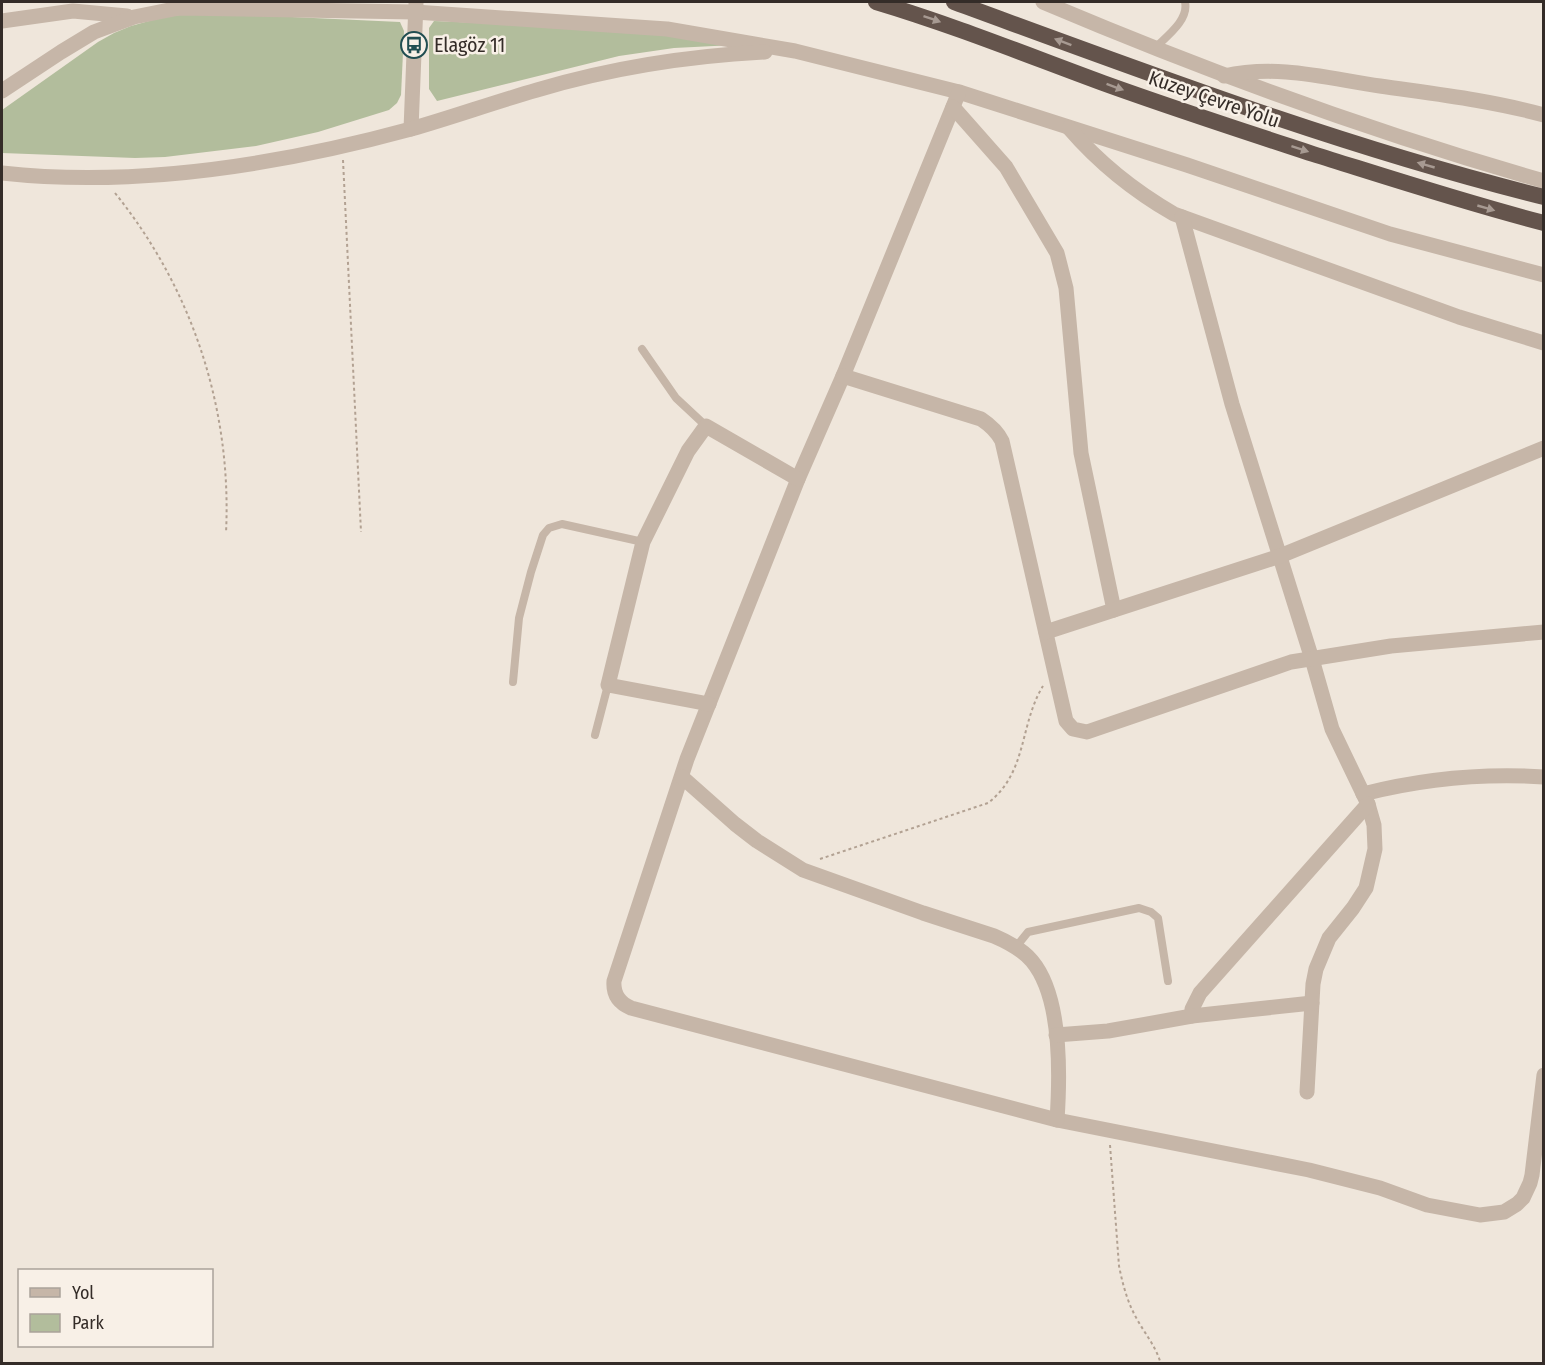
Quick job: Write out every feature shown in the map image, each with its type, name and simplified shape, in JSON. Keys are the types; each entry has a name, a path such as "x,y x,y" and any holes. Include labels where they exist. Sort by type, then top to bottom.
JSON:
{"highway":[{"name":"Kuzey Çevre Yolu","path":"876,2 1012,47 1101,82 1190,113 1420,188 1544,223"},
{"name":"Kuzey Çevre Yolu","path":"954,2 1197,91 1404,158 1544,197"}],"street":[{"path":"1043,2 1224,76 1374,130 1544,182"},
{"path":"411,129 416,7"},
{"path":"2,91 77,41 112,24 179,8 416,7 667,29 795,51 959,92 1187,165 1390,234 1544,275"},
{"path":"2,21 73,11 134,17"},
{"path":"2,173 101,177 225,168 342,146 411,129 537,90 603,73 699,58 795,51"},
{"path":"1224,76 1257,70 1291,71 1456,96 1544,115"},
{"path":"959,92 843,376 798,479 709,704 682,777 614,981 615,992 620,1002 631,1008 1058,1120 1318,1172 1380,1188 1427,1205 1480,1215 1496,1215 1518,1204 1530,1183 1544,1075"},
{"path":"953,107 1006,167 1050,241 1062,266 1081,453 1114,610"},
{"path":"1068,127 1096,158 1118,177 1152,202 1182,217 1459,318 1544,343"},
{"path":"1182,217 1232,404 1332,729 1366,799 1375,835 1369,877 1360,898 1324,945 1316,969 1308,1092"},
{"path":"843,376 981,419 999,434 1066,721 1073,729 1082,732 1291,662 1421,642 1544,632"},
{"path":"709,704 608,685 643,542 688,451 706,426 798,479"},
{"path":"1046,632 1280,556 1544,448"},
{"path":"1192,1016 1192,1009 1200,993 1366,799 1407,784 1444,779 1500,775 1544,777"},
{"path":"682,777 735,825 803,870 994,936 1016,947 1033,962 1044,981 1056,1035 1059,1078 1058,1120"},
{"path":"1056,1035 1108,1031 1192,1016 1312,1003"}],"lane":[{"path":"1155,48 1178,25 1186,8 1185,2"},
{"path":"642,349 676,398 706,426"},
{"path":"513,682 519,618 531,572 546,531 561,524 643,542"},
{"path":"596,735 608,685"},
{"path":"1016,947 1028,932 1139,908 1145,909 1158,918 1167,981"}],"path":[{"path":"342,146 361,532"},
{"path":"101,177 127,208 158,254 177,293 205,363 218,411 223,442 227,503 226,533"},
{"path":"803,870 819,860 982,806 993,799 1015,770 1039,692 1055,673"},
{"path":"1108,1131 1119,1266 1133,1311 1153,1345 1161,1364"}],"green space":[{"path":"206,13 400,22 404,31 401,95 397,103 389,110 318,132 256,146 165,157 135,158 2,153 2,110 98,42 131,26 167,16"},
{"path":"434,21 664,31 734,45 674,48 619,56 437,101 429,89 429,28"}],"place":[{"name":"Elagöz 11","path":"414,45"}]}
